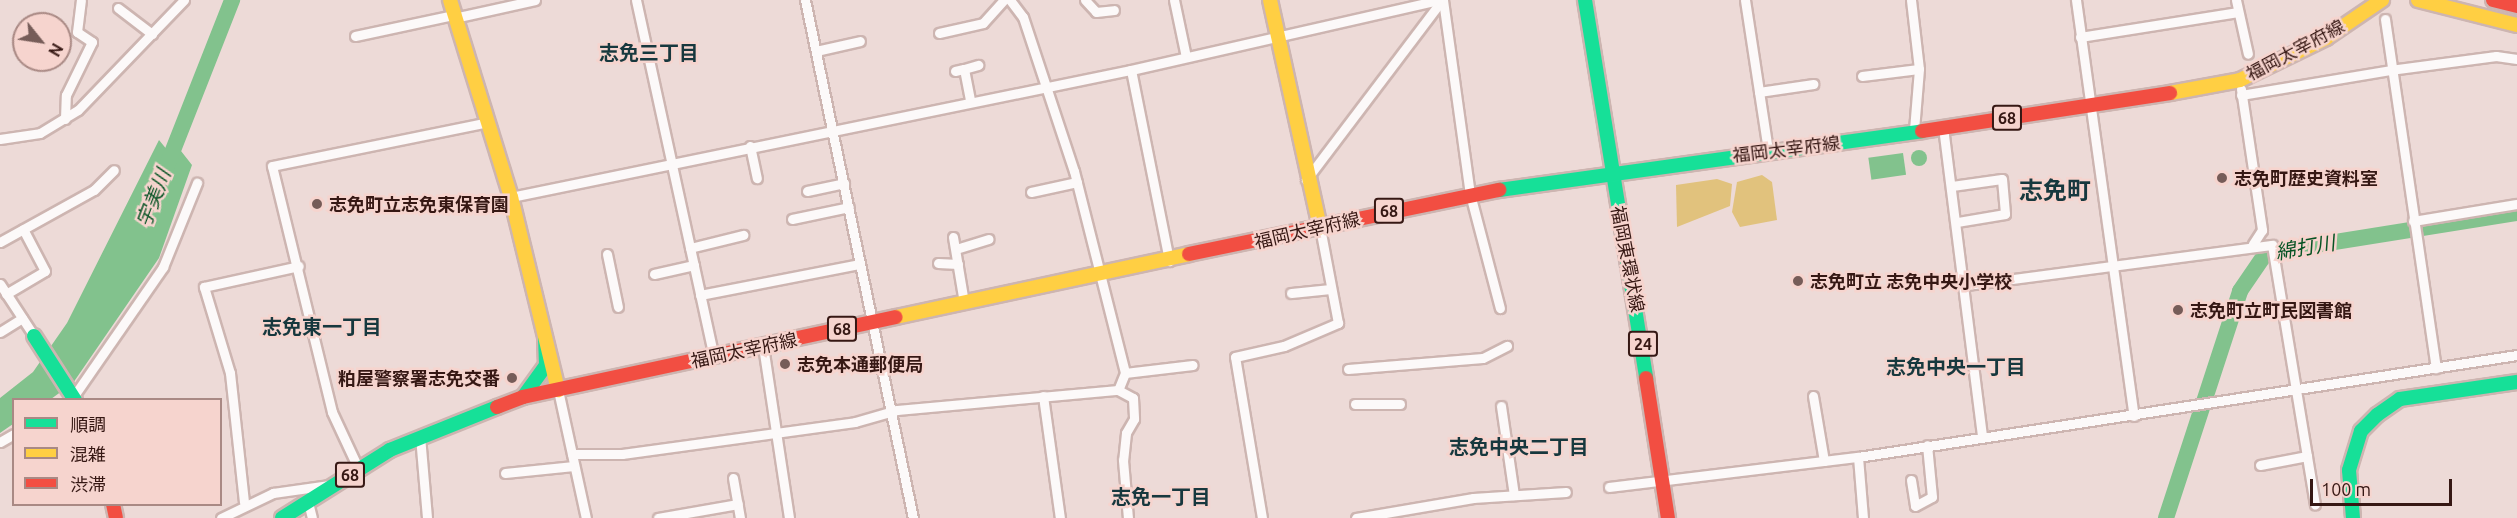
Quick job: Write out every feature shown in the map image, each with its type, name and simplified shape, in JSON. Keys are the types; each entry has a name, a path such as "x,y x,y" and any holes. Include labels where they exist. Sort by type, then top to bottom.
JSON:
{"main road":[{"path":"450,0 511,197 558,390"},
{"path":"1270,0 1306,180 1320,228"},
{"name":"福岡東環状線","path":"1585,0 1611,171 1664,480 1668,518"},
{"name":"福岡太宰府線","path":"282,518 334,484 420,436 524,397 1470,195 1611,171 2089,107 2240,80 2326,38 2382,0"},
{"path":"2418,0 2517,25"},
{"path":"2493,0 2517,6"},
{"path":"34,336 71,396"},
{"path":"524,397 546,365 545,338"},
{"path":"2353,518 2349,470 2361,431 2377,415 2400,399 2517,381"}],"street":[{"path":"65,119 66,96 92,42 77,32 81,0"},
{"path":"0,139 40,133 65,119 184,0"},
{"path":"355,36 535,0"},
{"path":"636,0 714,357"},
{"path":"806,0 860,264 875,322 890,413 913,518"},
{"path":"939,33 983,23 1004,0"},
{"path":"1010,0 1023,17 1077,182 1098,276 1125,373 1118,390"},
{"path":"1085,0 1096,12 1114,10"},
{"path":"1174,0 1186,57"},
{"path":"511,197 970,100 1131,70 1438,0"},
{"path":"1306,180 1443,0"},
{"path":"1443,0 1470,195 1500,308"},
{"path":"1744,0 1768,151"},
{"path":"1911,0 1919,69 1914,130"},
{"path":"2076,0 2089,107 2134,416"},
{"path":"2236,0 2248,54"},
{"path":"118,8 152,34"},
{"path":"2080,37 2238,12"},
{"path":"2385,19 2390,70 2436,368"},
{"path":"816,51 860,41"},
{"path":"2241,95 2390,70 2496,56 2517,59"},
{"path":"970,100 959,70 978,65"},
{"path":"1862,76 1919,69"},
{"path":"1131,70 1169,261"},
{"path":"2240,80 2262,230 2253,244"},
{"path":"1759,92 1812,84"},
{"path":"358,470 332,412 299,266 272,166 489,122"},
{"path":"1943,127 1966,285 1982,436"},
{"path":"750,146 757,178"},
{"path":"0,242 94,190 114,170"},
{"path":"1952,186 2002,179 2005,214 1957,222"},
{"path":"1031,192 1077,182"},
{"path":"71,396 163,267 196,183"},
{"path":"807,191 844,183"},
{"path":"2414,221 2517,204"},
{"path":"792,219 849,207"},
{"path":"1262,518 1235,357 1284,346 1338,323 1320,228"},
{"path":"6,294 45,271 24,229"},
{"path":"690,248 743,235"},
{"path":"953,237 964,303"},
{"path":"956,249 989,239"},
{"path":"1966,285 2253,244 2272,245 2315,504"},
{"path":"607,254 618,307"},
{"path":"938,263 958,264"},
{"path":"700,295 860,264"},
{"path":"654,274 694,265"},
{"path":"244,502 230,373 204,287 299,266"},
{"path":"0,284 34,336"},
{"path":"1291,293 1331,289"},
{"path":"0,332 22,318"},
{"path":"763,346 789,518"},
{"path":"1348,369 1483,358 1507,346"},
{"path":"1609,487 1824,461 1982,436 2134,416 2517,355"},
{"path":"1125,373 1193,365"},
{"path":"558,390 586,518"},
{"path":"572,454 622,454 775,433 890,413 1118,390 1132,398 1133,409 1123,460 1128,518"},
{"path":"1043,396 1060,518"},
{"path":"1813,396 1824,461"},
{"path":"1355,405 1400,404"},
{"path":"1501,406 1514,495"},
{"path":"420,436 427,518"},
{"path":"1911,480 1915,506 1932,497 1927,445"},
{"path":"1858,456 1863,518"},
{"path":"2260,465 2307,456"},
{"path":"505,473 574,466"},
{"path":"733,478 740,518"},
{"path":"221,518 244,502 290,488 334,484"},
{"path":"1356,518 1514,495 1566,492"},
{"path":"308,502 312,518"},
{"path":"658,518 738,504"}],"shaded area":[{"path":"1762,175 1772,182 1777,220 1740,227 1732,212 1737,182"},
{"path":"1717,179 1732,184 1730,206 1677,227 1676,185"}],"water":[{"path":"159,140 168,151 181,151 192,165 159,258 73,383 52,398 12,398 12,425 0,433 0,398 33,372 67,323"},
{"path":"1919,150 1925,152 1927,158 1925,164 1919,166 1913,164 1911,158 1913,152"},
{"path":"1903,153 1906,175 1871,180 1868,158"}],"waterway":[{"name":"宇美川","path":"164,173 232,0"},
{"name":"綿打川","path":"2166,518 2240,291 2266,253 2517,213"}],"traffic: fast":[{"path":"1585,0 1646,378"},
{"path":"1499,190 1922,131"},
{"path":"34,336 74,398"},
{"path":"523,397 546,365 545,338"},
{"path":"2353,518 2349,470 2361,431 2377,415 2400,399 2517,382"},
{"path":"282,518 390,450 497,407"}],"traffic: slow":[{"path":"450,0 511,197 558,390"},
{"path":"1270,0 1320,228"},
{"path":"2170,93 2240,80 2326,38 2382,0"},
{"path":"2418,0 2517,25"},
{"path":"896,317 1189,254"}],"traffic: jam":[{"path":"2493,0 2517,6"},
{"path":"1922,131 2170,93"},
{"path":"1189,254 1499,190"},
{"path":"497,407 523,397 896,317"},
{"path":"1646,378 1668,518"},
{"path":"113,506 116,518"}],"place":[{"name":"志免町歴史資料室","path":"2222,178"},
{"name":"志免町立志免東保育園","path":"317,204"},
{"name":"志免町立 志免中央小学校","path":"1798,281"},
{"name":"志免町立町民図書館","path":"2178,310"},
{"name":"志免本通郵便局","path":"785,364"},
{"name":"粕屋警察署志免交番","path":"512,378"}],"district":[{"name":"志免三丁目","path":"649,52"},
{"name":"志免町","path":"2055,191"},
{"name":"志免東一丁目","path":"322,326"},
{"name":"志免中央一丁目","path":"1956,366"},
{"name":"志免中央二丁目","path":"1519,446"},
{"name":"志免一丁目","path":"1161,496"}]}
